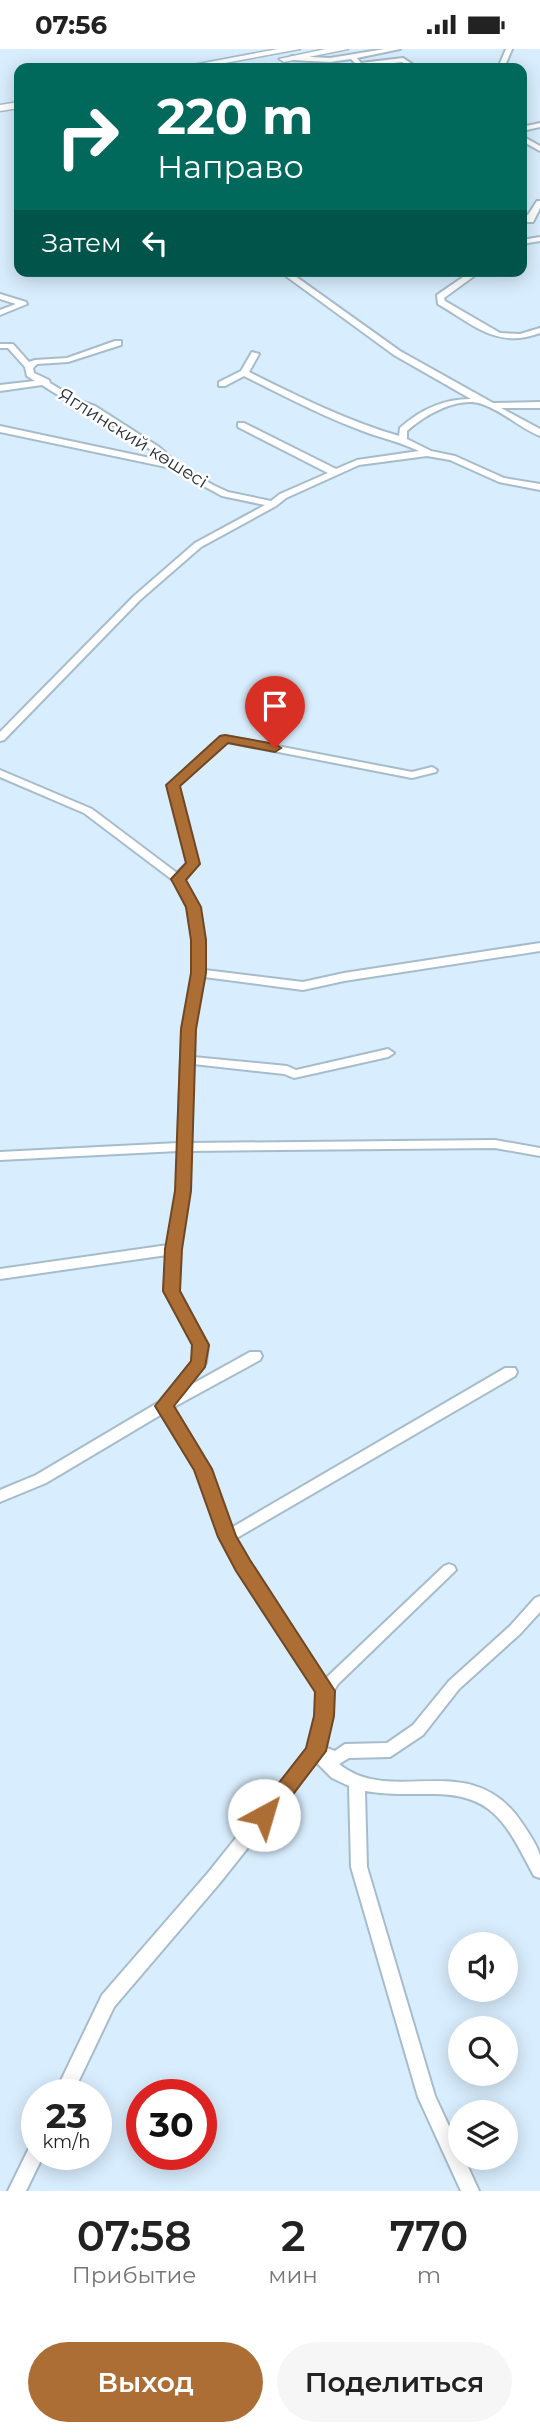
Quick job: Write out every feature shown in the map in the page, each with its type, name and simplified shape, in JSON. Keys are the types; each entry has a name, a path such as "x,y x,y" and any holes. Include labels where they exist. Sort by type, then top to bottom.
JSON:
{"main road":[{"path":"215,63 288,52 343,49"},
{"path":"250,63 288,52"}],"street":[{"path":"288,52 330,60 397,49"},
{"path":"352,56 355,63"},
{"path":"388,63 406,63"},
{"path":"527,218 530,220 540,203"},
{"path":"292,277 412,362 481,401 495,405 540,405"},
{"path":"466,277 440,297 441,302 498,335 521,337 540,330"},
{"path":"0,296 23,304 0,313"},
{"path":"29,367 35,362 68,360 118,343"},
{"name":"Яглинский көшесі","path":"0,346 10,346 29,367 30,374 135,435 175,466 225,494 272,504"},
{"path":"222,384 244,373 255,353"},
{"path":"244,373 371,431 403,440 427,453 452,458 502,480 540,487"},
{"path":"0,389 46,382"},
{"path":"403,440 404,430 410,424 438,405 457,400 481,401"},
{"path":"495,405 540,433"},
{"path":"242,425 334,472"},
{"path":"0,429 175,466"},
{"path":"0,738 137,598 198,545 334,472 383,458 427,453"},
{"path":"178,879 193,864 173,785 225,739 412,775 432,770"},
{"path":"0,773 88,811 178,879 194,907 199,940 198,973 188,1029 183,1191 171,1291 201,1345 199,1363 164,1406"},
{"path":"198,973 303,986 344,977 540,947"},
{"path":"187,1060 287,1070 294,1074 388,1053"},
{"path":"0,1156 183,1147 495,1144 540,1152"},
{"path":"0,1274 174,1249"},
{"path":"0,1496 41,1479 255,1356"},
{"path":"227,1537 510,1372"},
{"path":"164,1406 203,1469 227,1537 325,1691"},
{"path":"71,2079 108,2001 214,1879 316,1751 324,1716 325,1691 332,1680 449,1570"},
{"path":"316,1751 338,1758 345,1751 390,1750 418,1730 454,1685 515,1630 540,1602"},
{"path":"316,1751 338,1773 357,1782 384,1788 450,1785 471,1790 498,1807 516,1830 540,1871"},
{"path":"357,1782 359,1867 427,2097 470,2191"},
{"path":"17,2191 27,2170"}],"route":[{"path":"264,1815 316,1751 324,1716 325,1691 243,1566 227,1537 203,1469 164,1406 199,1363 201,1345 171,1291 183,1191 188,1029 198,973 199,940 194,907 178,879 193,864 173,785 225,739 275,748"}]}
